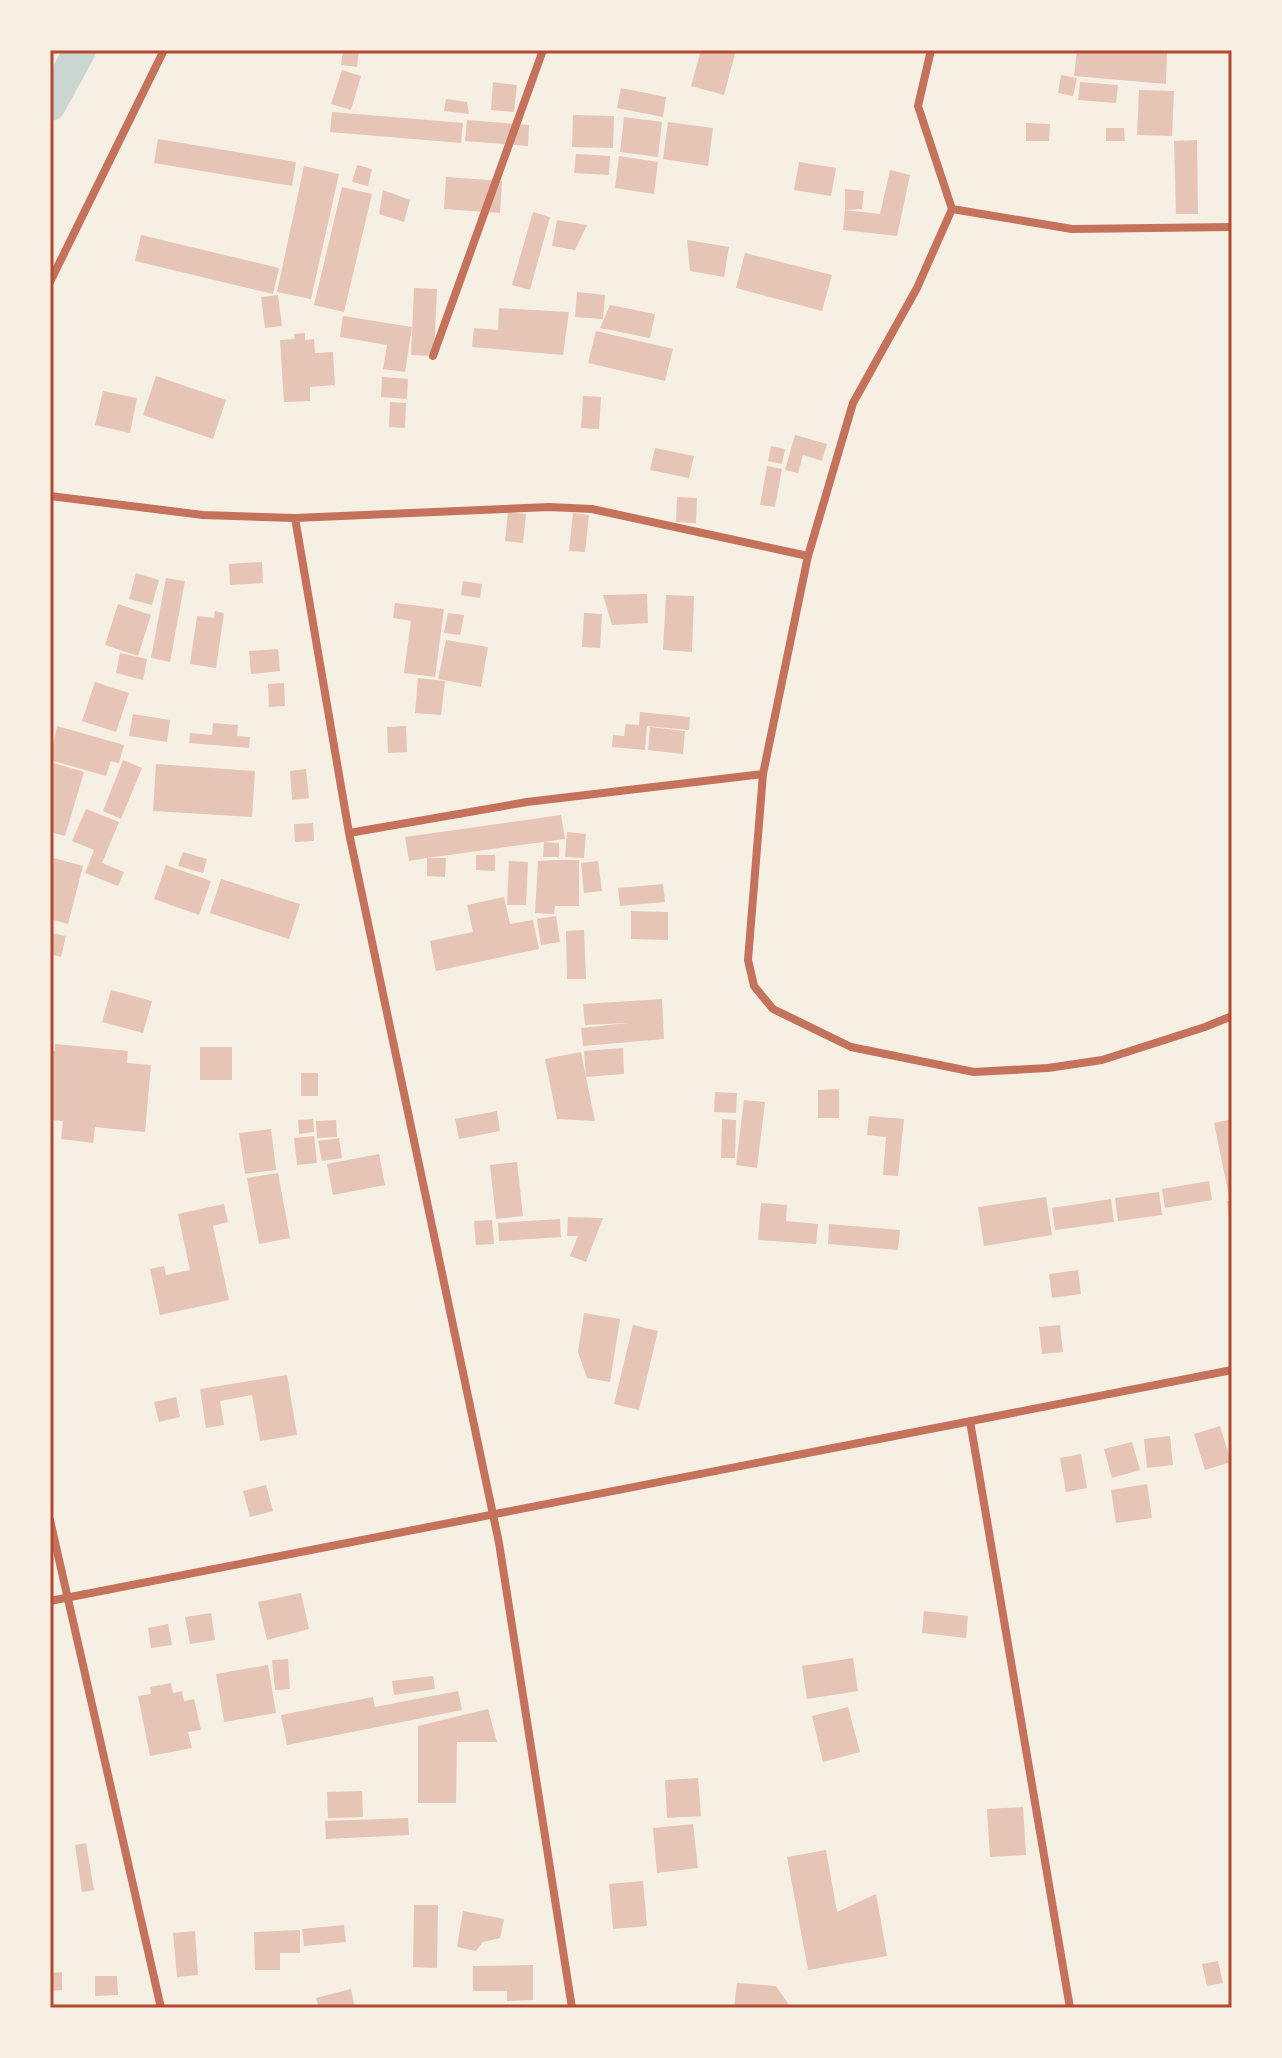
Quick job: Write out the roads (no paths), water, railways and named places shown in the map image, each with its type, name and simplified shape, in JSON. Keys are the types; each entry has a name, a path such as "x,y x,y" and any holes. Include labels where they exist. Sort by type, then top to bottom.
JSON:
{"street":[{"path":"50,282 164,50"},
{"path":"433,356 543,50"},
{"path":"931,50 918,106 952,209 917,288 853,403 808,556 763,774 748,960 754,986 773,1009 851,1047 974,1072 1048,1068 1102,1060 1232,1016"},
{"path":"952,209 1072,229 1232,227"},
{"path":"50,496 203,515 295,518 549,507 592,509 808,556"},
{"path":"295,518 349,833 493,1514 572,2008"},
{"path":"349,833 527,802 763,774"},
{"path":"50,1601 1232,1370"},
{"path":"970,1421 1070,2008"},
{"path":"50,1520 161,2008"}],"waterway":[{"path":"50,105 80,50"}]}
